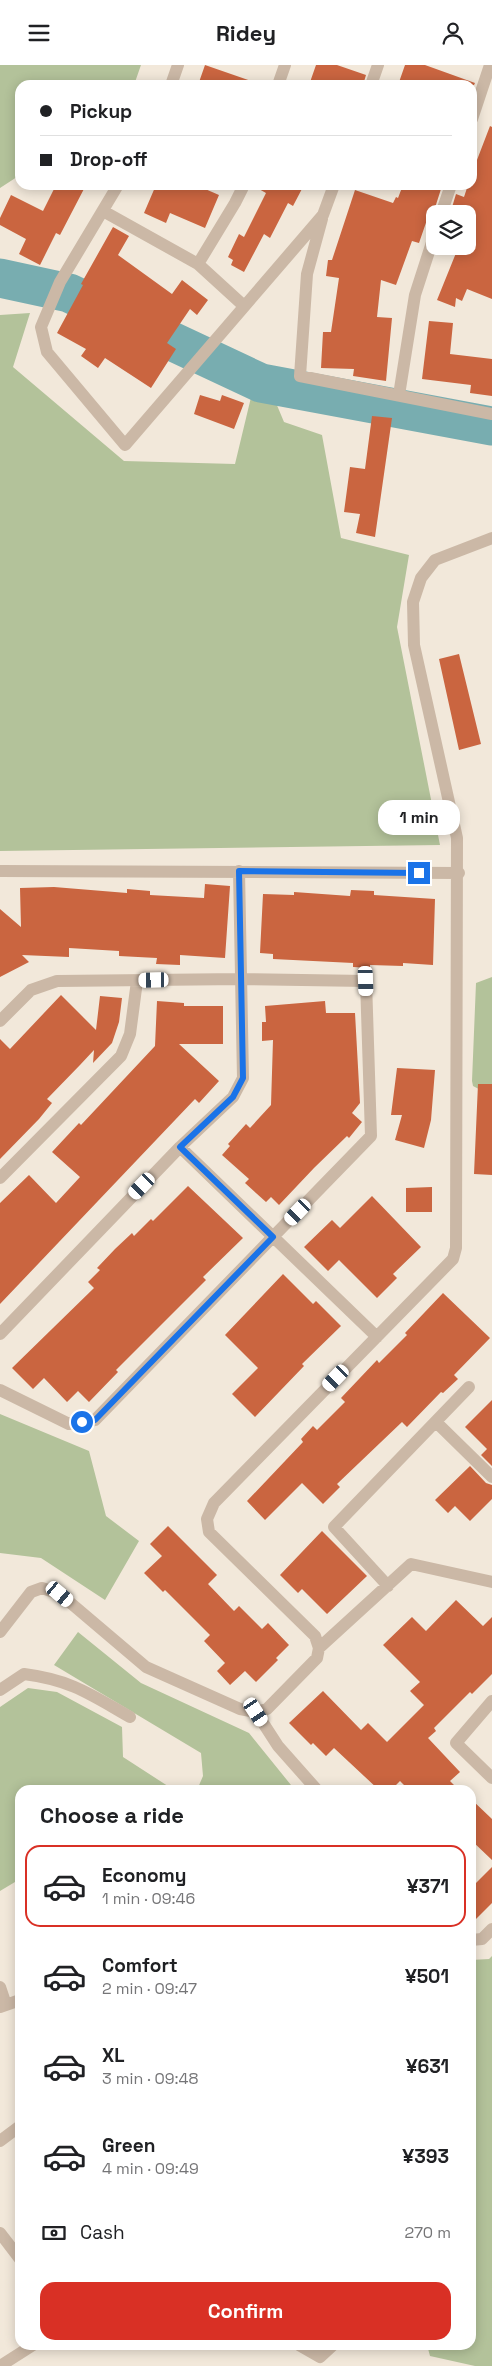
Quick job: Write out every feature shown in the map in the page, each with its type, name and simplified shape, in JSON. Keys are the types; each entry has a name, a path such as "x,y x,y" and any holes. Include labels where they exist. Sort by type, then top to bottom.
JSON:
{"street":[{"path":"173,80 178,65"},
{"path":"280,80 285,65"},
{"path":"373,80 378,65"},
{"path":"477,104 490,65"},
{"path":"115,190 60,282 41,327 47,352 125,445 323,215"},
{"path":"198,264 242,190"},
{"path":"332,190 323,215 307,274 300,376 492,414"},
{"path":"444,205 449,190"},
{"path":"103,211 198,264 244,306"},
{"path":"399,395 415,295 428,255"},
{"path":"2,1627 31,1592 42,1588 60,1594 146,1667 240,1709 256,1712 267,1709 317,1658 319,1648 315,1636 209,1532 206,1519 214,1503 453,1259 456,1248 459,873 457,838 414,645 413,602 421,578 435,560 492,537"},
{"path":"0,871 459,873"},
{"path":"0,1334 180,1147 233,1097 243,1078 239,871"},
{"path":"0,1021 31,990 57,981 241,979 366,981 371,1136 95,1420 69,1424 0,1390"},
{"path":"0,1178 121,1056 130,1034 137,981"},
{"path":"180,1147 376,1337"},
{"path":"388,1586 334,1527 469,1387"},
{"path":"436,1422 492,1477"},
{"path":"319,1648 410,1564 492,1582"},
{"path":"0,1690 24,1674 52,1677 74,1685 130,1717"},
{"path":"492,1701 456,1743 492,1778"},
{"path":"256,1712 278,1746 313,1785"},
{"path":"476,1940 482,1939 492,1929"},
{"path":"0,1987 3,2006 15,2002"},
{"path":"0,2141 15,2130"},
{"path":"0,2233 15,2252"},
{"path":"0,2366 25,2350"},
{"path":"308,2350 320,2357 328,2350"}],"green space":[{"path":"0,65 141,65 136,80 15,80 15,178 0,188"},
{"path":"30,313 13,367 124,461 235,464 253,389 271,391 284,422 322,435 341,538 409,555 397,627 440,845 0,851 0,315"},
{"path":"492,977 492,1096 473,1086 472,1081 476,983"},
{"path":"0,1414 89,1451 106,1516 139,1541 105,1600 41,1558 0,1553"},
{"path":"78,1632 141,1683 249,1733 291,1785 199,1785 203,1776 201,1753 54,1665"},
{"path":"28,1688 57,1692 122,1727 123,1757 166,1785 15,1785 15,1882 0,1891 0,1707"},
{"path":"492,1956 492,2366 475,2366 430,2356 428,2350 476,2350 476,1960 489,1959"}],"building":[{"path":"205,65 248,80 200,80"},
{"path":"316,65 337,65 366,75 364,80 311,80"},
{"path":"405,65 425,65 467,80 400,80"},
{"path":"490,126 492,127 492,299 467,289 462,301 456,298 455,307 437,300 455,255 476,255 476,205 453,205 456,194 464,197 466,190 477,190 477,160"},
{"path":"54,190 83,190 60,235 56,233 40,265 19,254 26,239 0,225 0,218 11,195 43,211"},
{"path":"154,190 208,190 219,195 205,228 170,213 166,223 144,213"},
{"path":"261,190 301,190 293,206 288,203 270,238 264,234 244,272 231,265 233,260 228,257 239,234 244,237 266,193"},
{"path":"355,190 393,203 396,197 398,198 401,190 441,190 436,205 426,205 426,223 419,243 412,241 396,285 381,280 377,317 392,318 386,381 353,376 354,369 321,368 323,332 331,332 339,278 326,276 328,260 332,260"},
{"path":"113,227 129,236 118,255 172,294 182,280 208,300 197,315 190,309 167,343 176,349 151,388 105,358 98,368 81,356 86,349 57,333 83,285 81,284"},
{"path":"429,321 453,323 450,354 492,359 492,396 470,393 471,385 422,379"},
{"path":"200,395 220,401 222,395 244,403 234,429 194,414"},
{"path":"372,416 392,418 375,537 356,533 360,514 344,512 350,467 365,469"},
{"path":"459,654 481,744 459,750 439,659"},
{"path":"205,884 230,886 225,958 180,955 180,965 156,964 157,958 119,956 119,951 69,948 69,957 22,955 29,962 0,977 0,909 21,927 20,888 54,887 127,893 127,889 150,891 150,895 204,898"},
{"path":"351,890 374,891 374,895 435,899 433,965 403,963 403,966 370,965 370,968 353,967 353,963 273,959 273,954 260,953 263,894 294,895 294,892 350,896"},
{"path":"61,995 96,1030 100,996 122,998 119,1022 112,1043 93,1063 94,1050 47,1099 52,1103 0,1159 0,1039 10,1049"},
{"path":"157,1001 184,1003 184,1006 223,1006 223,1044 179,1044 219,1081 199,1103 195,1099 0,1304 0,1203 29,1175 56,1203 80,1177 52,1152 79,1123 81,1125 155,1046"},
{"path":"325,1001 326,1013 355,1013 360,1103 352,1113 362,1122 349,1138 347,1136 279,1205 271,1197 266,1202 245,1183 249,1179 222,1155 230,1146 228,1144 246,1124 250,1128 271,1105 273,1040 262,1041 262,1022 266,1022 265,1006"},
{"path":"397,1068 435,1070 431,1120 424,1148 395,1140 402,1115 391,1115"},
{"path":"478,1084 492,1084 492,1175 474,1174"},
{"path":"188,1186 243,1238 203,1277 206,1280 116,1370 118,1372 89,1402 78,1391 67,1402 44,1378 33,1389 12,1368 94,1288 88,1282 100,1270 97,1268 115,1249 132,1233 134,1236 151,1219 153,1221"},
{"path":"432,1187 432,1212 406,1212 406,1188"},
{"path":"372,1196 421,1247 393,1274 397,1278 377,1298 339,1260 328,1271 304,1247 332,1220 340,1228"},
{"path":"283,1274 313,1304 316,1301 341,1326 302,1364 304,1366 255,1417 232,1394 258,1368 225,1335"},
{"path":"443,1293 490,1338 454,1375 458,1379 443,1393 441,1392 407,1427 402,1422 337,1484 340,1487 323,1504 302,1483 265,1520 247,1501 303,1442 301,1439 313,1426 317,1430 345,1402 341,1398 377,1360 379,1363 407,1335 405,1333"},
{"path":"492,1400 492,1466 481,1455 487,1449 465,1427"},
{"path":"470,1466 486,1483 492,1485 492,1499 470,1521 455,1506 448,1513 435,1500"},
{"path":"168,1526 217,1575 208,1584 234,1611 239,1606 262,1629 268,1623 289,1645 276,1658 278,1660 256,1682 245,1671 230,1685 217,1671 225,1663 204,1641 210,1635 165,1590 163,1592 144,1573 162,1556 150,1544"},
{"path":"322,1531 367,1576 327,1614 302,1589 298,1593 280,1575"},
{"path":"456,1600 483,1626 492,1617 492,1674 472,1694 470,1692 434,1728 436,1731 428,1738 460,1772 450,1781 454,1785 404,1785 400,1781 396,1785 374,1785 334,1748 326,1756 313,1743 311,1745 289,1723 323,1691 361,1730 368,1723 387,1742 424,1705 410,1691 420,1682 383,1645 412,1617 426,1631"},
{"path":"476,1804 492,1819 492,1860 476,1845"},
{"path":"492,1867 492,1903 476,1919 476,1883"}],"waterway":[{"path":"0,278 69,293 261,383 492,426"}],"route":[{"path":"82,1422 95,1420 273,1237 180,1147 233,1097 243,1078 239,871 419,873"}]}
